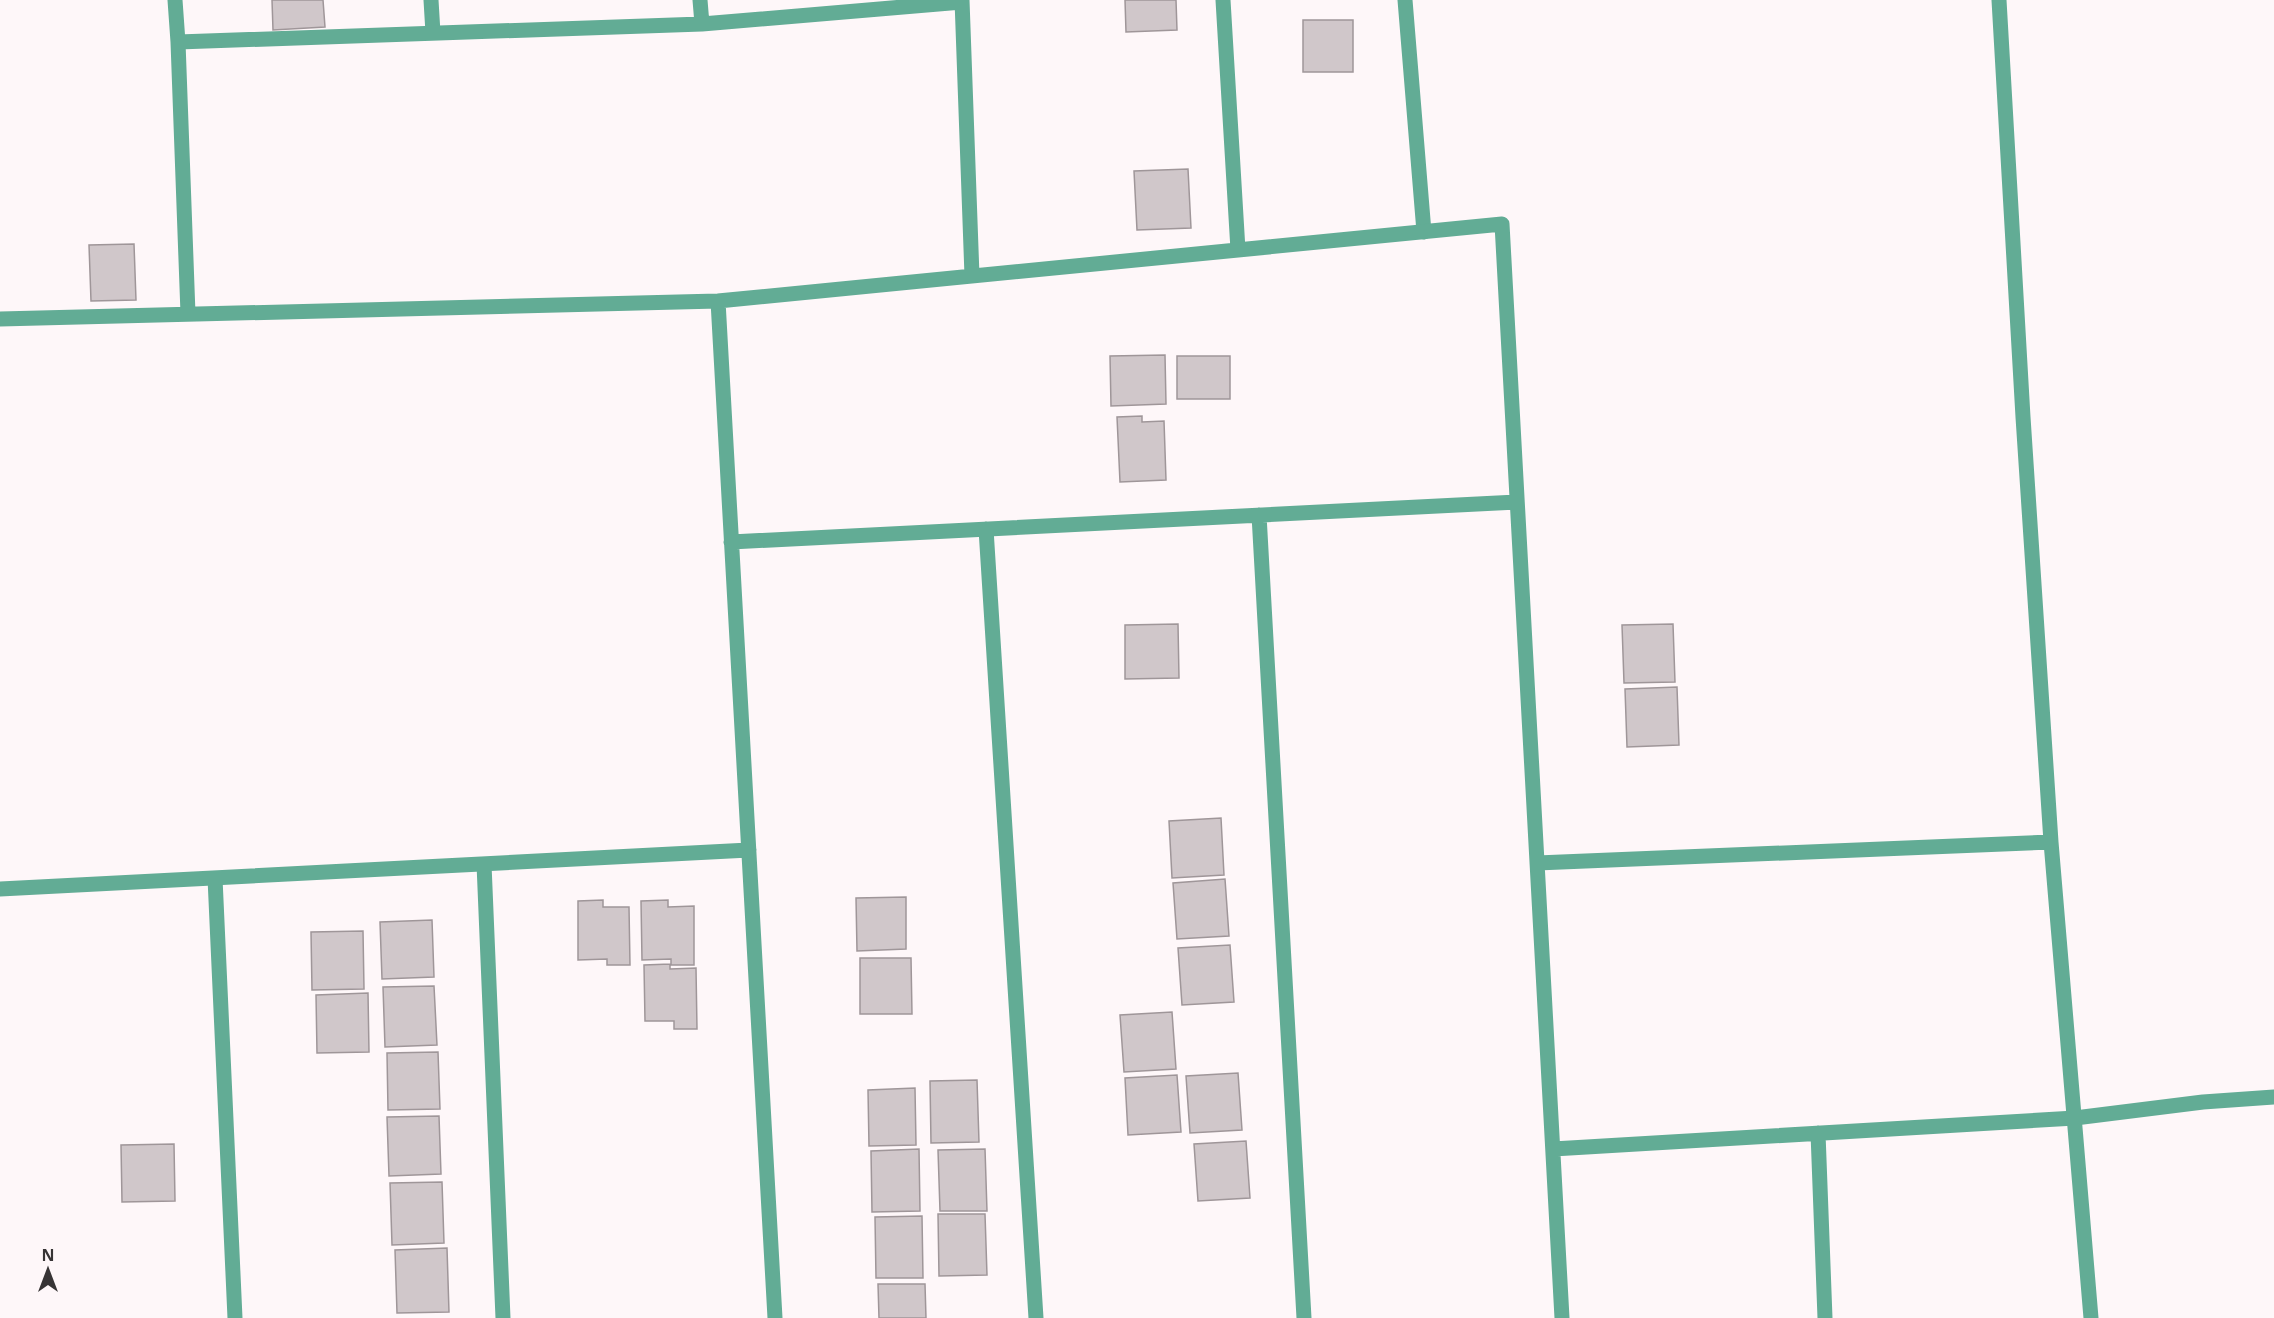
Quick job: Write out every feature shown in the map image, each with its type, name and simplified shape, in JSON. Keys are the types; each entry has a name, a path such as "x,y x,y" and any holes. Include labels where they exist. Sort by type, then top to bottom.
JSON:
{"street":[{"path":"175,0 188,314"},
{"path":"431,0 433,33"},
{"path":"700,0 702,24"},
{"path":"1223,0 1238,250"},
{"path":"1405,0 1424,232"},
{"path":"2000,0 2022,405 2051,842 2091,1318"},
{"path":"178,42 702,24 962,1 972,276"},
{"path":"0,319 718,301 1502,224 1562,1318"},
{"path":"718,301 775,1318"},
{"path":"731,542 1517,502"},
{"path":"1259,515 1304,1318"},
{"path":"986,529 1036,1318"},
{"path":"1537,863 2051,842"},
{"path":"0,889 748,850"},
{"path":"484,864 503,1318"},
{"path":"215,878 235,1318"},
{"path":"1553,1149 2075,1118 2203,1102 2274,1097"},
{"path":"1818,1133 1825,1318"}],"building":[{"path":"272,0 323,0 325,27 273,30"},
{"path":"1125,0 1176,0 1177,30 1126,32"},
{"path":"1303,20 1353,20 1353,72 1303,72"},
{"path":"1188,169 1191,228 1137,230 1134,171"},
{"path":"134,244 136,300 91,301 89,245"},
{"path":"1165,355 1166,404 1111,406 1110,356"},
{"path":"1177,356 1230,356 1230,399 1177,399"},
{"path":"1142,416 1142,422 1164,421 1166,480 1120,482 1117,417"},
{"path":"1178,624 1179,678 1125,679 1125,625"},
{"path":"1673,624 1675,682 1624,683 1622,625"},
{"path":"1677,687 1679,745 1627,747 1625,689"},
{"path":"1221,818 1224,875 1172,878 1169,821"},
{"path":"1225,879 1229,936 1177,939 1173,883"},
{"path":"906,897 906,949 857,951 856,898"},
{"path":"603,900 603,907 629,907 630,965 607,965 607,959 578,960 578,901"},
{"path":"668,900 668,907 694,906 694,965 671,965 671,959 642,960 641,901"},
{"path":"432,920 434,977 382,979 380,922"},
{"path":"363,931 364,989 312,990 311,932"},
{"path":"1230,945 1234,1002 1182,1005 1178,948"},
{"path":"860,958 911,958 912,1014 860,1014"},
{"path":"670,964 670,969 696,968 697,1029 674,1029 674,1021 645,1021 644,965"},
{"path":"434,986 437,1045 385,1047 383,987"},
{"path":"368,993 369,1052 317,1053 316,995"},
{"path":"1172,1012 1176,1069 1124,1072 1120,1015"},
{"path":"438,1052 440,1109 388,1110 387,1053"},
{"path":"1238,1073 1242,1130 1190,1133 1186,1076"},
{"path":"1177,1075 1181,1132 1128,1135 1125,1078"},
{"path":"977,1080 979,1142 931,1143 930,1081"},
{"path":"915,1088 916,1145 869,1146 868,1090"},
{"path":"439,1116 441,1174 389,1176 387,1117"},
{"path":"1246,1141 1250,1198 1198,1201 1194,1144"},
{"path":"174,1144 175,1201 122,1202 121,1145"},
{"path":"919,1149 920,1211 872,1212 871,1151"},
{"path":"985,1149 987,1211 940,1211 938,1150"},
{"path":"442,1182 444,1243 392,1245 390,1183"},
{"path":"938,1214 985,1214 987,1275 939,1276"},
{"path":"922,1216 923,1278 876,1278 875,1217"},
{"path":"447,1248 449,1312 397,1313 395,1250"},
{"path":"878,1284 925,1284 926,1318 879,1318"}]}
